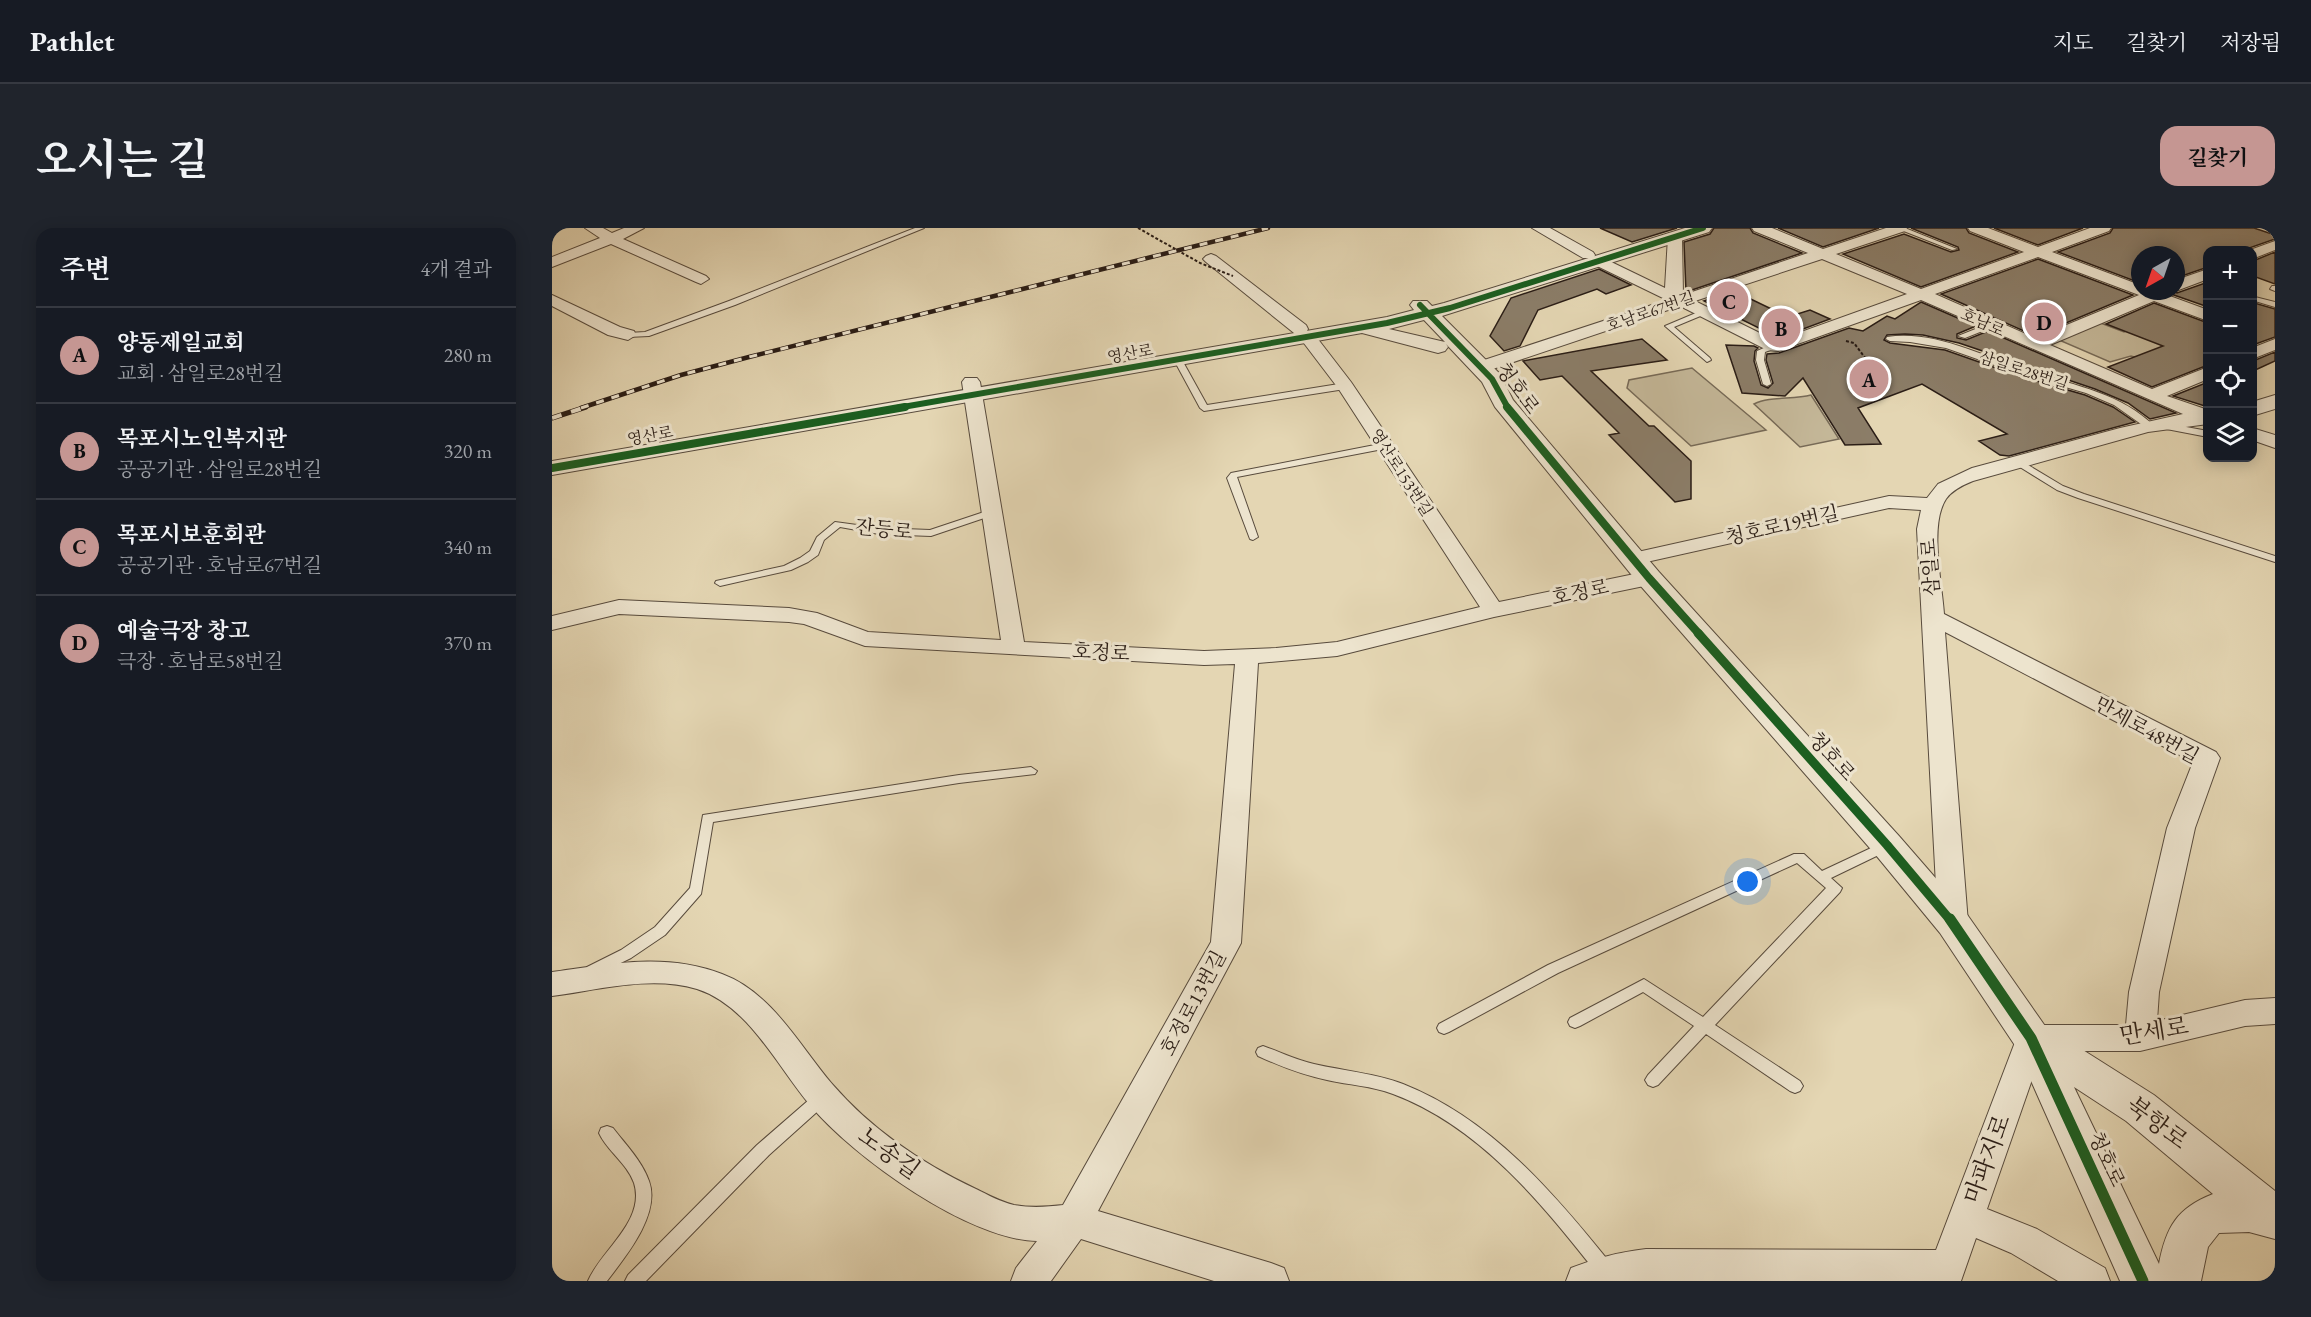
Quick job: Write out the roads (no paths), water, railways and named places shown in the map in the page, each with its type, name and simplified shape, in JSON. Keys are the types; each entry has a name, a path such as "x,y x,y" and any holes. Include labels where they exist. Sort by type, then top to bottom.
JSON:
{"street":[{"path":"592,228 701,279"},
{"path":"552,262 637,228"},
{"path":"1539,228 1677,301 1706,312 1773,346 1923,295 2104,228"},
{"name":"영산로","path":"552,454 1304,333 1360,328 1674,232 1703,228"},
{"name":"호남로","path":"1759,228 1820,255 1923,295 2177,407 2203,415"},
{"name":"호남로67번길","path":"1481,367 1900,228"},
{"path":"1975,228 2131,285"},
{"path":"1674,232 1673,290 1677,301"},
{"path":"2257,259 2275,245"},
{"name":"영산로","path":"552,468 973,388 1178,360 1487,296 1593,258"},
{"name":"영산로153번길","path":"1211,259 1304,333 1345,386 1493,610"},
{"path":"2185,282 2203,275"},
{"path":"1461,347 1487,296"},
{"path":"552,300 614,331 628,335"},
{"path":"2034,345 2132,300"},
{"path":"2169,300 2203,314"},
{"name":"청호로","path":"1416,311 1461,347 1492,379 1503,402 1641,568 1887,845 1953,923 2031,1038 2143,1281"},
{"name":"청호로","path":"1416,311 1438,347 1469,384 1503,402"},
{"path":"1839,324 1845,340"},
{"path":"1360,328 1438,347"},
{"path":"2257,335 2275,343"},
{"path":"2257,352 2275,343"},
{"path":"2154,395 2203,374"},
{"path":"973,388 1014,649"},
{"path":"2256,408 2275,402"},
{"path":"1932,504 1947,487 1964,478 2155,426 2203,418"},
{"path":"2257,435 2274,441"},
{"name":"청호로19번길","path":"1641,568 1889,502 1932,504"},
{"name":"삼일로","path":"1932,504 1927,529 1953,923"},
{"name":"호정로","path":"552,623 618,607 789,615 809,618 865,639 1204,658 1247,656 1337,649 1493,610 1641,568"},
{"name":"만세로48번길","path":"1933,617 2207,758 2181,828 2144,992 2140,1038"},
{"name":"호정로13번길","path":"1029,1281 1074,1220 1226,943 1247,656"},
{"name":"노송길","path":"563,983 637,974 671,973 714,983 757,1012 823,1097 855,1129 942,1191 1015,1222 1050,1223 1074,1220 1271,1281"},
{"name":"만세로","path":"2031,1038 2140,1038 2245,1013 2275,1011"},
{"name":"마파지로","path":"1945,1275 2031,1038"},
{"name":"북항로","path":"2031,1038 2139,1108 2274,1217"},
{"path":"2178,1281 2184,1252 2192,1231 2201,1219 2216,1211 2234,1210 2274,1217"},
{"path":"1966,1217 2024,1241 2092,1281"},
{"path":"1595,1277 1646,1267 1945,1275"}],"lane":[{"path":"628,335 646,334 732,303 921,228"},
{"path":"1900,228 1954,249"},
{"path":"2258,299 2275,305"},
{"path":"1706,312 1669,326 1707,360"},
{"path":"1962,336 1991,326"},
{"name":"삼일로28번길","path":"1890,339 1915,338 1950,346 2037,377 2078,387 2119,404 2155,426"},
{"path":"1767,384 1760,360 1761,351 1773,346"},
{"path":"1178,360 1204,408 1345,386"},
{"path":"2155,426 2203,433"},
{"path":"2257,441 2274,441"},
{"path":"1252,537 1232,478 1234,475 1385,446"},
{"path":"2018,462 2060,488 2275,559"},
{"name":"잔등로","path":"720,583 787,568 804,560 814,553 820,539 838,524 879,531 924,533 939,531 993,512"},
{"path":"563,983 645,942 681,909 696,890 707,818 959,779 1031,771"},
{"path":"1821,877 1887,845"},
{"path":"1443,1028 1553,969 1799,857 1835,888 1653,1080"},
{"path":"1575,1022 1644,985 1795,1086"},
{"path":"1263,1052 1316,1072 1350,1076 1399,1089 1432,1105 1460,1123 1520,1172 1566,1220 1595,1277"},
{"path":"634,1281 763,1150 823,1097"},
{"path":"597,1281 642,1214 645,1197 642,1182 632,1165 607,1133"}],"railway":[{"path":"581,408 681,375 749,357 1268,228"},
{"path":"552,418 586,407"}],"place":[{"name":"목포시보훈회관","path":"1729,301"},
{"name":"예술극장 창고","path":"2044,322"},
{"name":"목포시노인복지관","path":"1781,328"},
{"name":"양동제일교회","path":"1869,379"}]}
